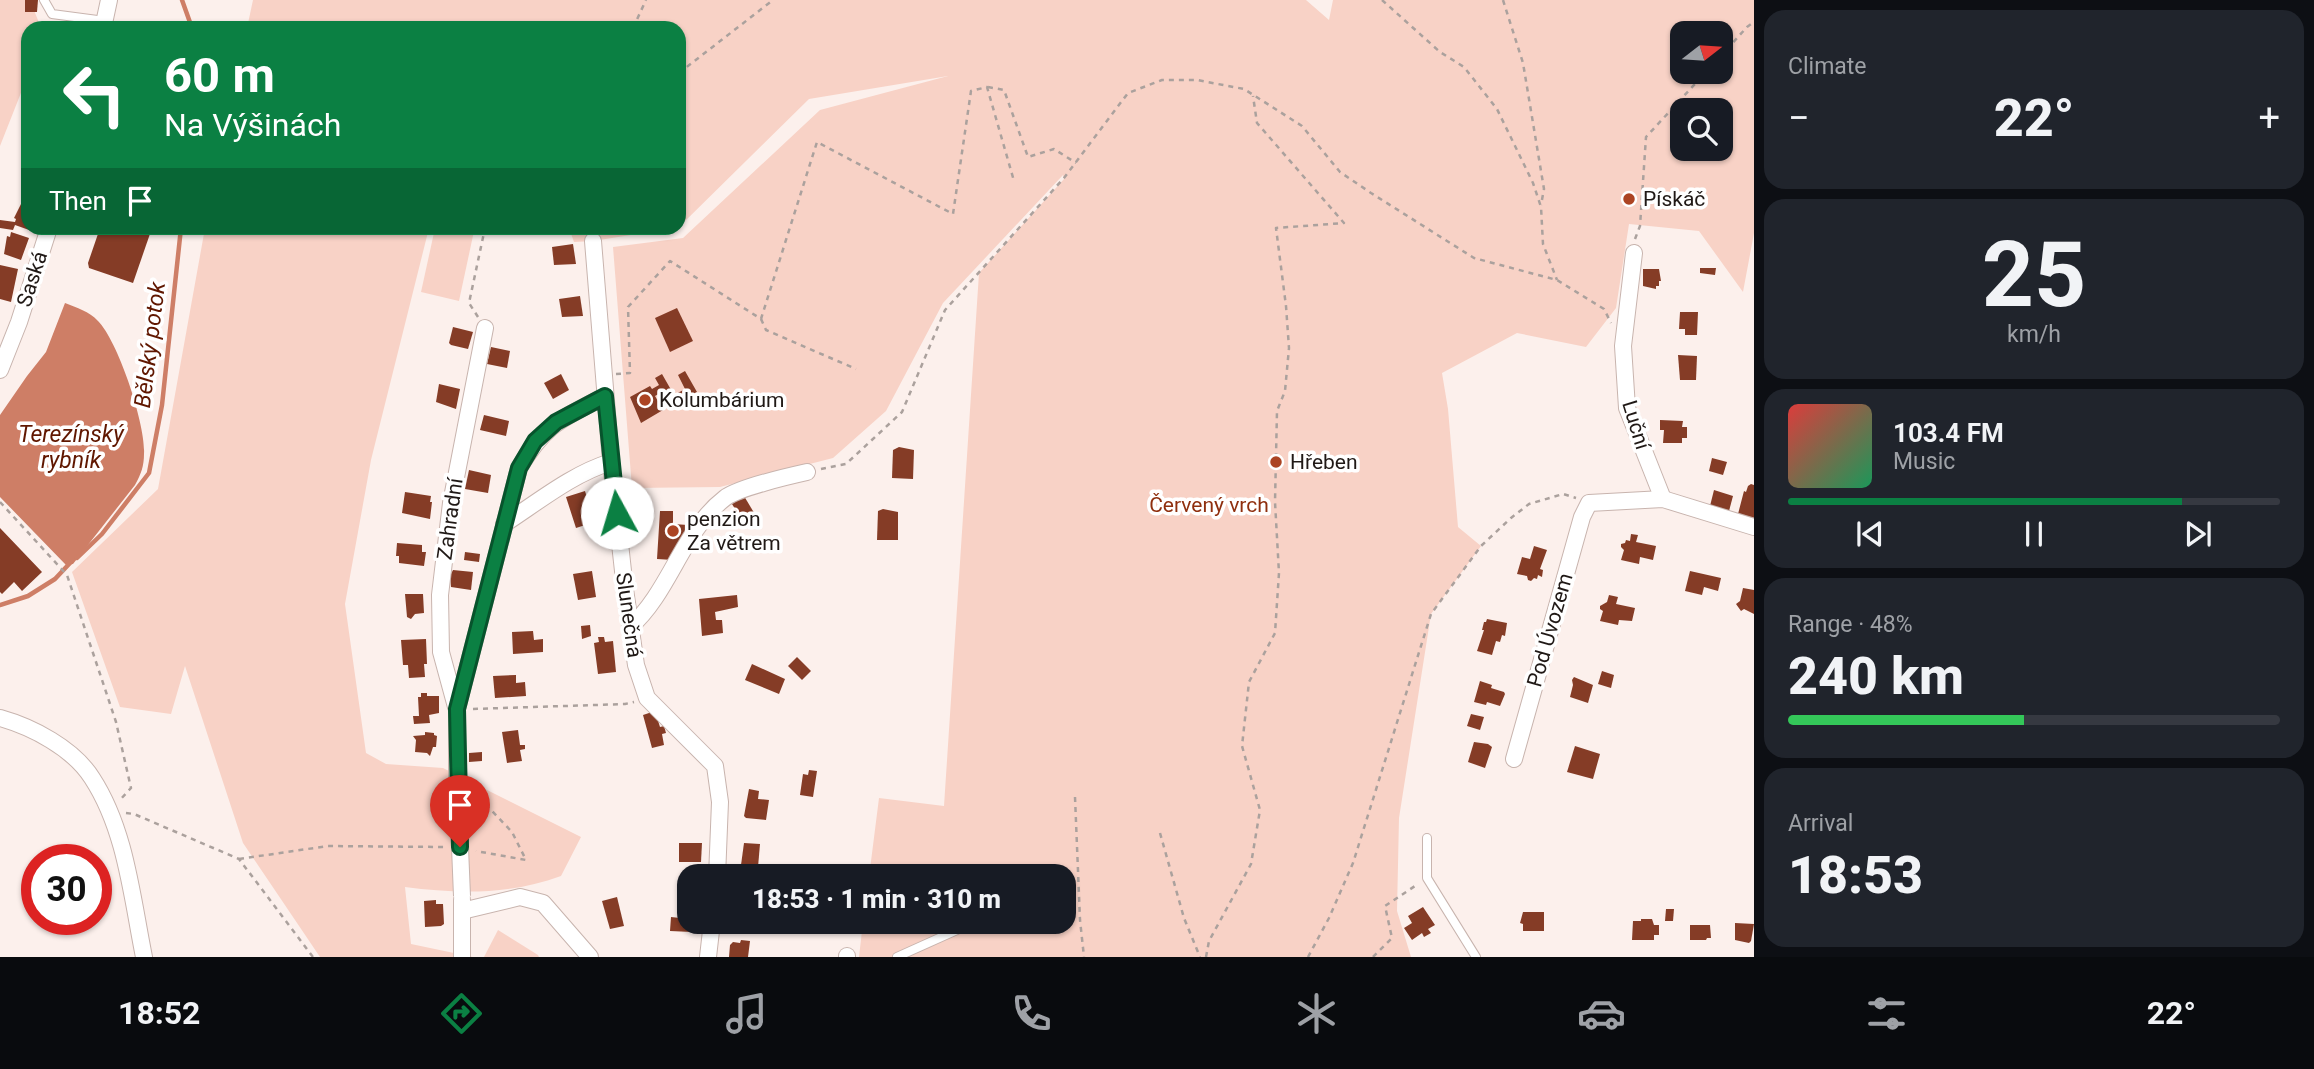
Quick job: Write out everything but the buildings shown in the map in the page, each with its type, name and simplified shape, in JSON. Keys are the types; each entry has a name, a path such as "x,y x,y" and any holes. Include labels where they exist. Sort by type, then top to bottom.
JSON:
{"street":[{"path":"105,21 109,0"},
{"name":"Saská","path":"0,370 19,322 47,235"},
{"name":"Slunečná","path":"593,241 611,462 636,665 647,698 715,766 720,802 718,864"},
{"name":"Luční","path":"1634,253 1623,346 1627,408 1663,499"},
{"name":"Zahradní","path":"457,709 441,652 440,595 451,503 485,328"},
{"path":"462,957 457,709 504,524 519,468 535,441 556,422 605,396"},
{"path":"504,524 595,467 611,462"},
{"path":"630,627 645,613 693,534 727,496 807,472"},
{"path":"1589,503 1663,499 1754,527"},
{"name":"Pod Úvozem","path":"1514,759 1582,517 1589,503"},
{"path":"0,718 22,724 61,747 92,776 110,812 122,851 144,957"},
{"path":"462,903 520,897 543,903 590,957"},
{"path":"708,957 711,934"}],"lane":[{"path":"44,0 52,14 88,21"},
{"path":"1426,838 1427,878 1476,957"},
{"path":"897,957 948,934"}],"path":[{"path":"636,21 646,0"},
{"path":"686,68 773,0"},
{"path":"1382,0 1440,52 1464,67 1497,109 1533,183 1541,207"},
{"path":"1503,0 1523,63 1544,189 1541,207 1542,244 1557,280"},
{"path":"1733,43 1754,22"},
{"path":"807,472 846,464 902,412 945,310 1064,178 1128,93 1162,80 1197,80 1244,89 1302,126 1340,172 1474,258 1557,280 1604,309 1623,346"},
{"path":"1634,253 1640,226 1646,137 1695,84"},
{"path":"761,319 817,142 953,214 971,91 987,87 1004,90 1028,157 1054,149 1076,163"},
{"path":"987,87 1014,181"},
{"path":"1206,957 1209,941 1251,864 1260,810 1242,746 1249,682 1275,634 1279,573 1275,502 1278,411 1285,391 1289,348 1276,228 1344,223 1257,123 1253,96"},
{"path":"484,235 469,303 485,328"},
{"path":"603,375 630,373 628,307 670,261 761,319 766,330 856,369"},
{"path":"1308,957 1329,918 1353,863 1432,614 1481,547 1529,505 1563,494 1589,503"},
{"path":"0,502 67,575 116,722 131,788 110,812"},
{"path":"457,709 625,704 647,698"},
{"path":"457,774 512,832 526,860 475,851"},
{"path":"1075,797 1084,957"},
{"path":"110,812 134,814 239,859 313,957"},
{"path":"1160,833 1184,918 1200,957"},
{"path":"239,859 328,846 448,848"},
{"path":"1373,957 1392,938 1385,906 1427,878"},
{"path":"1379,951 1381,957"}],"green space":[{"path":"0,0 30,0 38,21 21,21 21,93 0,146"},
{"name":"Červený vrch","path":"253,0 1306,0 1329,20 1333,0 1754,0 1754,233 1743,292 1699,231 1629,224 1616,308 1586,347 1517,333 1442,373 1448,409 1458,527 1481,546 1431,614 1399,818 1397,911 1411,957 859,957 862,934 1076,934 1076,864 871,864 879,798 944,806 979,273 1064,179 1063,175 943,303 886,411 833,458 720,487 632,488 613,247 683,238 820,110 948,76 809,99 686,220 686,21 248,21"},
{"path":"204,235 427,235 371,460 345,604 366,753 386,764 443,768 581,837 561,876 542,882 503,890 464,892 405,887 411,944 473,957 320,957 243,843 185,666 171,714 120,707 72,572 158,489"},
{"path":"433,235 473,235 459,301 421,292"},
{"path":"572,235 631,235 593,241 574,242"},
{"path":"498,930 538,955 539,957 484,957"}],"water":[{"name":"Terezínský rybník","path":"65,303 94,318 106,331 114,346 136,404 144,454 142,470 135,485 73,564 66,565 0,497 0,415 46,352"}],"waterway":[{"name":"Bělský potok","path":"182,0 190,21"},
{"name":"Bělský potok","path":"77,558 102,534 149,473 162,405 180,235"},
{"name":"Bělský potok","path":"0,605 28,596 55,579 70,563"}],"place":[{"name":"Pískáč","path":"1629,199"},
{"name":"Kolumbárium","path":"645,400"},
{"name":"Hřeben","path":"1276,462"},
{"name":"penzion Za větrem","path":"673,531"}],"route":[{"path":"460,847 457,709 519,468 535,441 556,422 605,396 617,513"}]}
